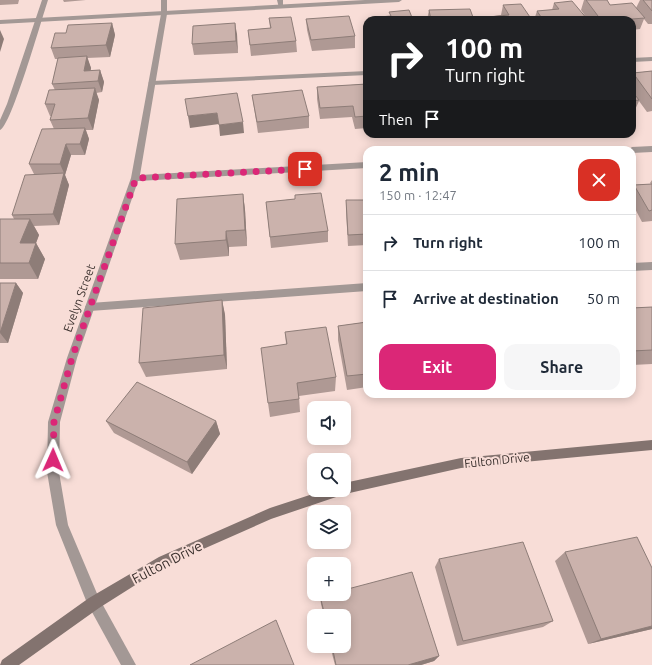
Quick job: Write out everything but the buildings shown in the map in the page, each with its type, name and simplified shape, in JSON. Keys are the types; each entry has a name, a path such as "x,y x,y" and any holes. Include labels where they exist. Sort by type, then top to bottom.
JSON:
{"main road":[{"name":"Fulton Drive","path":"351,488 461,463 652,445"},
{"name":"Fulton Drive","path":"7,665 94,603 163,561 270,514 322,497"}],"street":[{"path":"0,128 11,104 45,0"},
{"name":"Evelyn Street","path":"129,665 94,603 62,524 53,472 54,422 72,358 136,178 164,14 164,0"},
{"path":"280,0 281,7"},
{"path":"0,22 399,0"},
{"path":"636,60 652,59"},
{"path":"152,83 363,73"},
{"path":"636,150 652,149"},
{"path":"136,178 363,165"},
{"path":"636,267 652,266"},
{"path":"90,307 363,287"}],"route":[{"path":"53,460 54,422 72,358 136,178 305,169"}]}
